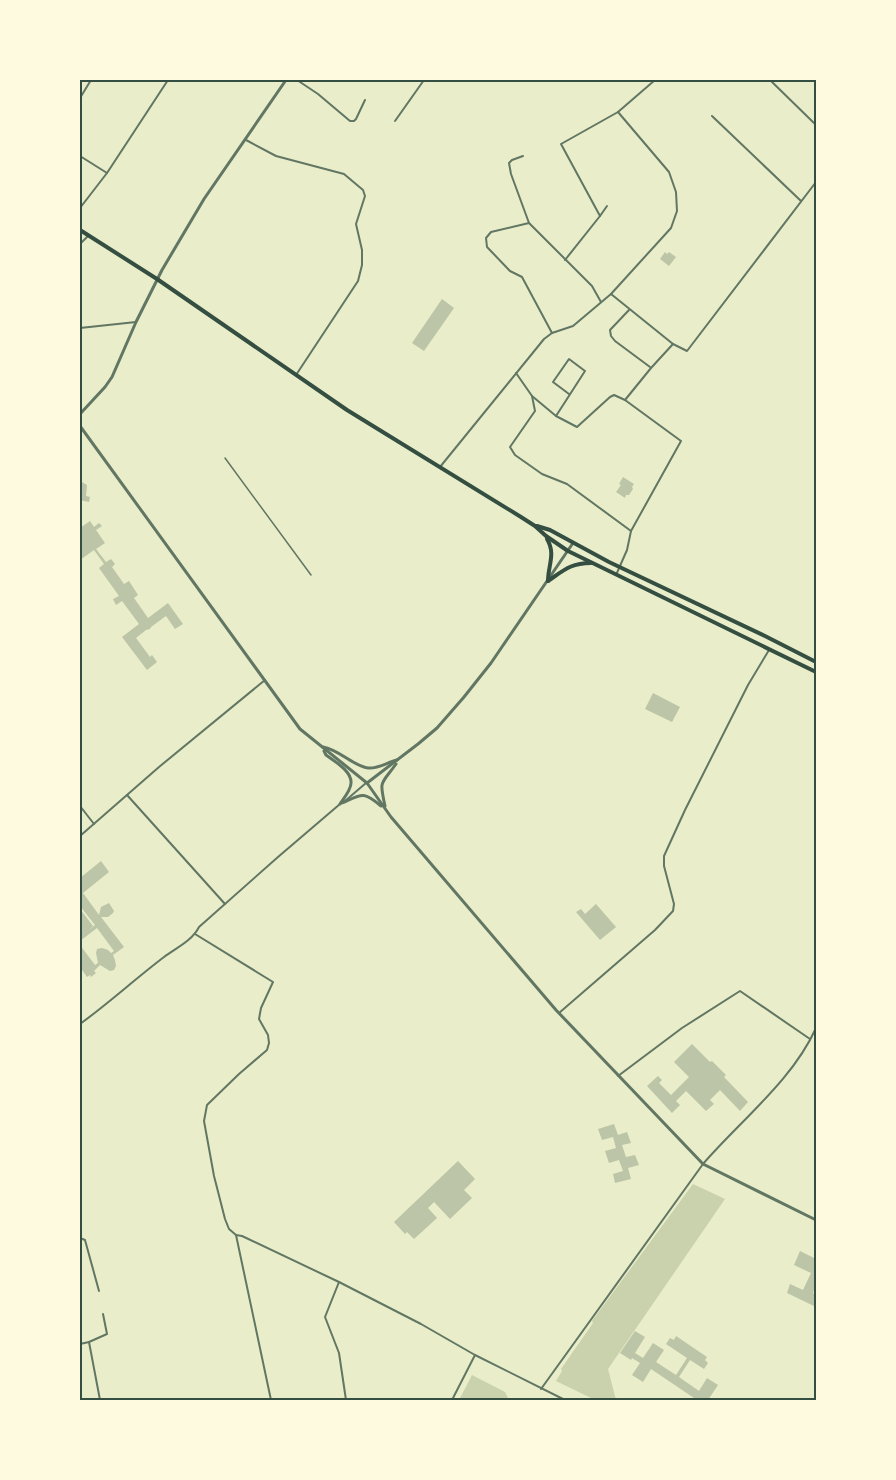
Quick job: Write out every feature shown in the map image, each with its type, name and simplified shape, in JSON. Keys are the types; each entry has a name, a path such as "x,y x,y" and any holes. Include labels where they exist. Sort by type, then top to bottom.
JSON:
{"main road":[{"path":"80,230 157,279 347,410 535,526 568,551 816,672"},
{"path":"535,526 550,530 619,567 816,662"},
{"path":"546,536 553,553 549,565 548,581"},
{"path":"548,581 574,564 594,563"}],"street":[{"path":"80,98 91,80"},
{"path":"80,208 107,173 168,80"},
{"path":"80,414 112,377 157,279 204,199 286,80"},
{"path":"297,80 350,121 356,119 365,100"},
{"path":"395,121 424,80"},
{"path":"600,216 561,144 618,112 655,80"},
{"path":"772,80 816,125"},
{"path":"440,467 544,339 552,333 573,326 611,294 671,228 677,211 676,192 669,172 618,112"},
{"path":"712,116 802,201"},
{"path":"244,138 276,156 344,174 363,190 365,196 356,224 362,250 362,266 358,281 296,375"},
{"path":"80,156 107,173"},
{"path":"523,156 509,163 529,223 592,286 601,302"},
{"path":"611,294 673,344 687,351 816,182"},
{"path":"565,260 607,206"},
{"path":"529,223 491,232 486,238 487,247 510,271 522,278 552,333"},
{"path":"80,244 88,236"},
{"path":"629,310 610,330 611,336 651,368"},
{"path":"80,328 136,322"},
{"path":"625,400 673,344"},
{"path":"556,416 585,371 569,359 553,382 569,394"},
{"path":"515,373 532,396 556,416 577,427 614,395 625,400 681,441 631,531 627,550 616,575"},
{"path":"532,396 535,411 510,447 515,455 542,474 567,484 631,531"},
{"path":"80,426 300,729 367,783 385,809 559,1013 702,1164 816,1220"},
{"path":"80,1024 195,934 199,927 340,804 437,728 491,663 573,543"},
{"path":"559,1013 655,930 673,911 674,904 664,866 664,856 748,684 769,650"},
{"path":"80,836 265,680"},
{"path":"321,747 331,748 368,768 399,760"},
{"path":"321,747 326,755 349,774 351,783 349,790 340,804"},
{"path":"385,809 381,790 382,781 399,760"},
{"path":"127,795 225,904"},
{"path":"340,804 360,795 369,796 385,809"},
{"path":"80,806 94,824"},
{"path":"195,934 273,982 261,1008 259,1019 268,1035 267,1050 207,1105 204,1121 214,1176 229,1229 236,1235 339,1282 421,1324 564,1401"},
{"path":"618,1076 682,1028 740,991 811,1040"},
{"path":"541,1389 702,1164 759,1105 801,1056 816,1028"},
{"path":"236,1235 271,1401"},
{"path":"80,1238 85,1240 99,1291"},
{"path":"339,1282 325,1317 339,1353 346,1401"},
{"path":"80,1344 107,1334 103,1314"},
{"path":"89,1342 100,1401"},
{"path":"452,1401 475,1355"}],"lane":[{"path":"225,458 311,575"}],"green space":[{"path":"693,1184 725,1199 608,1369 616,1400 595,1400 556,1381 561,1369 593,1323 592,1321"},
{"path":"472,1375 505,1392 509,1400 459,1400"}],"building":[{"path":"665,252 676,257 669,266 660,259"},
{"path":"442,299 454,308 424,351 412,343"},
{"path":"623,477 634,484 633,489 625,498 616,492"},
{"path":"80,481 87,485 86,496 90,497 89,502 80,500"},
{"path":"90,521 94,527 99,523 102,526 96,530 105,543 96,549 106,562 111,559 115,564 112,567 124,584 129,581 138,595 134,598 148,618 168,603 183,624 175,629 166,616 136,638 150,657 152,655 157,662 147,670 122,637 139,624 122,601 116,605 113,599 119,596 99,568 104,564 94,550 80,560 80,528"},
{"path":"653,693 680,707 672,722 645,709"},
{"path":"101,861 109,872 83,893 99,915 101,907 109,903 113,913 108,917 101,917 124,947 113,955 116,966 114,970 110,971 100,965 94,971 96,973 87,977 80,967 80,945 95,965 98,963 97,949 102,948 111,953 114,951 97,928 80,941 80,909 93,926 89,930 95,925 80,906 80,878"},
{"path":"596,904 616,927 600,940 576,912 581,909 585,914"},
{"path":"692,1044 726,1075 724,1077 748,1102 740,1111 720,1090 710,1100 714,1104 706,1111 686,1091 676,1101 680,1105 672,1113 647,1086 658,1076 662,1080 659,1083 671,1095 689,1077 674,1062"},
{"path":"614,1124 618,1135 627,1132 631,1143 622,1145 626,1157 635,1155 639,1165 628,1168 631,1179 615,1183 613,1174 623,1171 619,1160 609,1163 605,1151 616,1148 613,1137 602,1140 598,1129"},
{"path":"458,1161 475,1179 464,1190 472,1198 450,1219 434,1202 428,1208 437,1218 414,1239 407,1232 405,1234 394,1222"},
{"path":"800,1251 816,1259 816,1285 813,1293 816,1295 816,1307 787,1293 790,1284 803,1290 811,1273 794,1265"},
{"path":"635,1331 645,1337 635,1353 643,1358 653,1343 664,1350 656,1362 676,1375 687,1358 666,1344 670,1338 674,1340 676,1336 707,1357 705,1360 708,1363 704,1369 690,1360 679,1377 699,1391 707,1378 718,1385 708,1400 693,1400 694,1398 651,1369 643,1382 632,1375 640,1363 620,1353"}]}
